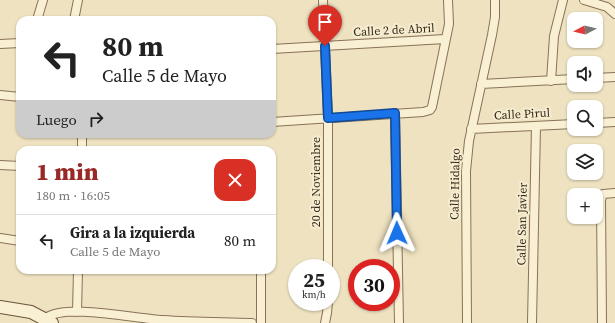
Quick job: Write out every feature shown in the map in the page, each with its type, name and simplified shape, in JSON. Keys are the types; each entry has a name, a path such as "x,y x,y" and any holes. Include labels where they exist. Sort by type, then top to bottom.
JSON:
{"street":[{"path":"39,16 43,0"},
{"path":"75,16 78,0"},
{"name":"20 de Noviembre","path":"323,0 328,118 328,259"},
{"path":"276,122 423,112 430,110 432,107 449,24 448,0"},
{"name":"Calle Hidalgo","path":"467,323 466,171 471,129 492,36 495,17 495,0"},
{"path":"551,81 554,36 563,0"},
{"path":"584,0 607,7 615,14"},
{"name":"Calle 2 de Abril","path":"276,49 445,39"},
{"path":"0,44 16,43"},
{"path":"603,78 615,77"},
{"path":"481,84 567,80"},
{"path":"0,96 16,97"},
{"path":"395,113 399,323"},
{"path":"603,123 615,122"},
{"name":"Calle Pirul","path":"471,129 567,124"},
{"name":"Calle San Javier","path":"532,323 536,126"},
{"path":"0,165 16,166"},
{"path":"602,323 601,200 603,194 615,193"},
{"path":"0,238 16,240"},
{"path":"77,312 78,274"},
{"path":"261,274 261,323"},
{"path":"0,307 31,312 49,321 52,314 77,312 162,320 252,323"},
{"path":"325,323 328,311"}],"route":[{"path":"325,46 328,118 395,113 397,233"}]}
